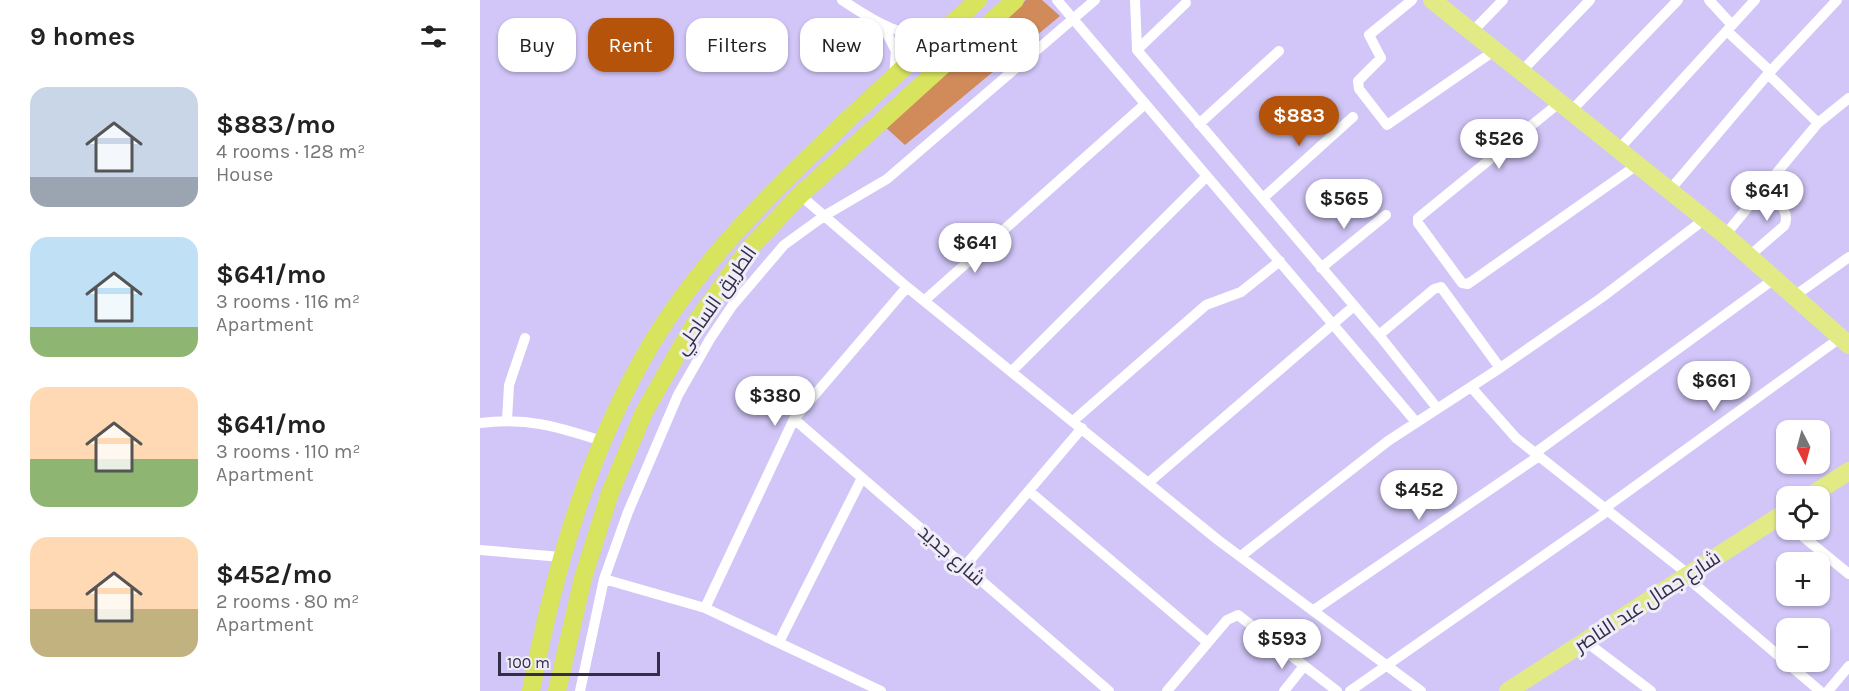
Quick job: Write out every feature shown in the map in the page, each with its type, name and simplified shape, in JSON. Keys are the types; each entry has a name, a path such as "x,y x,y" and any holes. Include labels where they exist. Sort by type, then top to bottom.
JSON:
{"highway":[{"name":"الطريق الساحلي","path":"958,18 978,0"},
{"name":"الطريق الساحلي","path":"558,691 594,539 623,458 666,370 719,287 747,251 800,195 1015,0"},
{"name":"الطريق الساحلي","path":"531,691 543,627 561,558 602,441 653,341 692,285 739,227 898,72"}],"main road":[{"path":"1432,0 1725,235 1845,342"},
{"path":"1826,486 1849,471"},
{"name":"شارع جمال عبد الناصر","path":"1508,691 1687,575 1776,522"}],"street":[{"path":"842,0 870,18"},
{"path":"1057,0 1416,422"},
{"path":"580,691 604,579 658,438 710,339 732,306 784,244 824,216 887,179 1095,0"},
{"path":"1135,0 1137,50 1379,334 1437,408"},
{"path":"1412,0 1369,35 1381,58 1358,81 1359,89 1387,125 1494,51"},
{"path":"1471,33 1503,0"},
{"path":"1520,72 1590,0"},
{"path":"1637,165 1468,284 1462,284 1418,223 1419,218 1564,107 1678,0"},
{"path":"1709,0 1769,73 1818,123"},
{"path":"1618,150 1755,0"},
{"path":"1669,191 1769,73 1837,0"},
{"path":"1137,50 1186,3"},
{"path":"883,26 895,30"},
{"path":"883,26 896,51 894,76"},
{"path":"1199,124 1279,51"},
{"path":"1725,235 1818,123 1849,98"},
{"path":"925,300 1144,105"},
{"path":"1263,198 1353,117"},
{"path":"1012,371 1207,176"},
{"path":"1748,257 1784,226 1787,220 1786,213 1766,186"},
{"path":"800,195 906,286 1148,483 1421,691"},
{"path":"1321,268 1386,215"},
{"path":"1241,556 1416,422 1500,368 1705,219"},
{"path":"1793,297 1849,257"},
{"path":"1073,421 1206,305 1241,292 1280,261"},
{"path":"1314,610 1537,454 1774,279"},
{"path":"705,608 795,419 906,286"},
{"path":"1379,334 1434,289 1441,287 1500,368"},
{"path":"1148,483 1354,306"},
{"path":"507,420 509,385 525,338"},
{"path":"1350,691 1390,666 1607,509 1845,342"},
{"path":"1471,387 1502,425 1687,575 1820,691"},
{"name":"شارع جديد","path":"795,419 1109,691"},
{"path":"480,423 507,420 547,424 602,441"},
{"path":"965,566 1082,428"},
{"path":"779,642 862,478"},
{"path":"1029,491 1207,642"},
{"path":"1807,540 1849,574"},
{"path":"480,550 561,558"},
{"path":"604,579 705,608 881,691"},
{"path":"1167,691 1230,617 1238,615 1337,691"},
{"path":"1585,641 1651,691"},
{"path":"1284,691 1304,666"},
{"path":"1828,691 1849,666"}],"shaded area":[{"path":"1026,0 1042,0 1060,16 1039,33 1039,18 1005,18"},
{"path":"944,72 993,72 905,145 883,125"}]}
